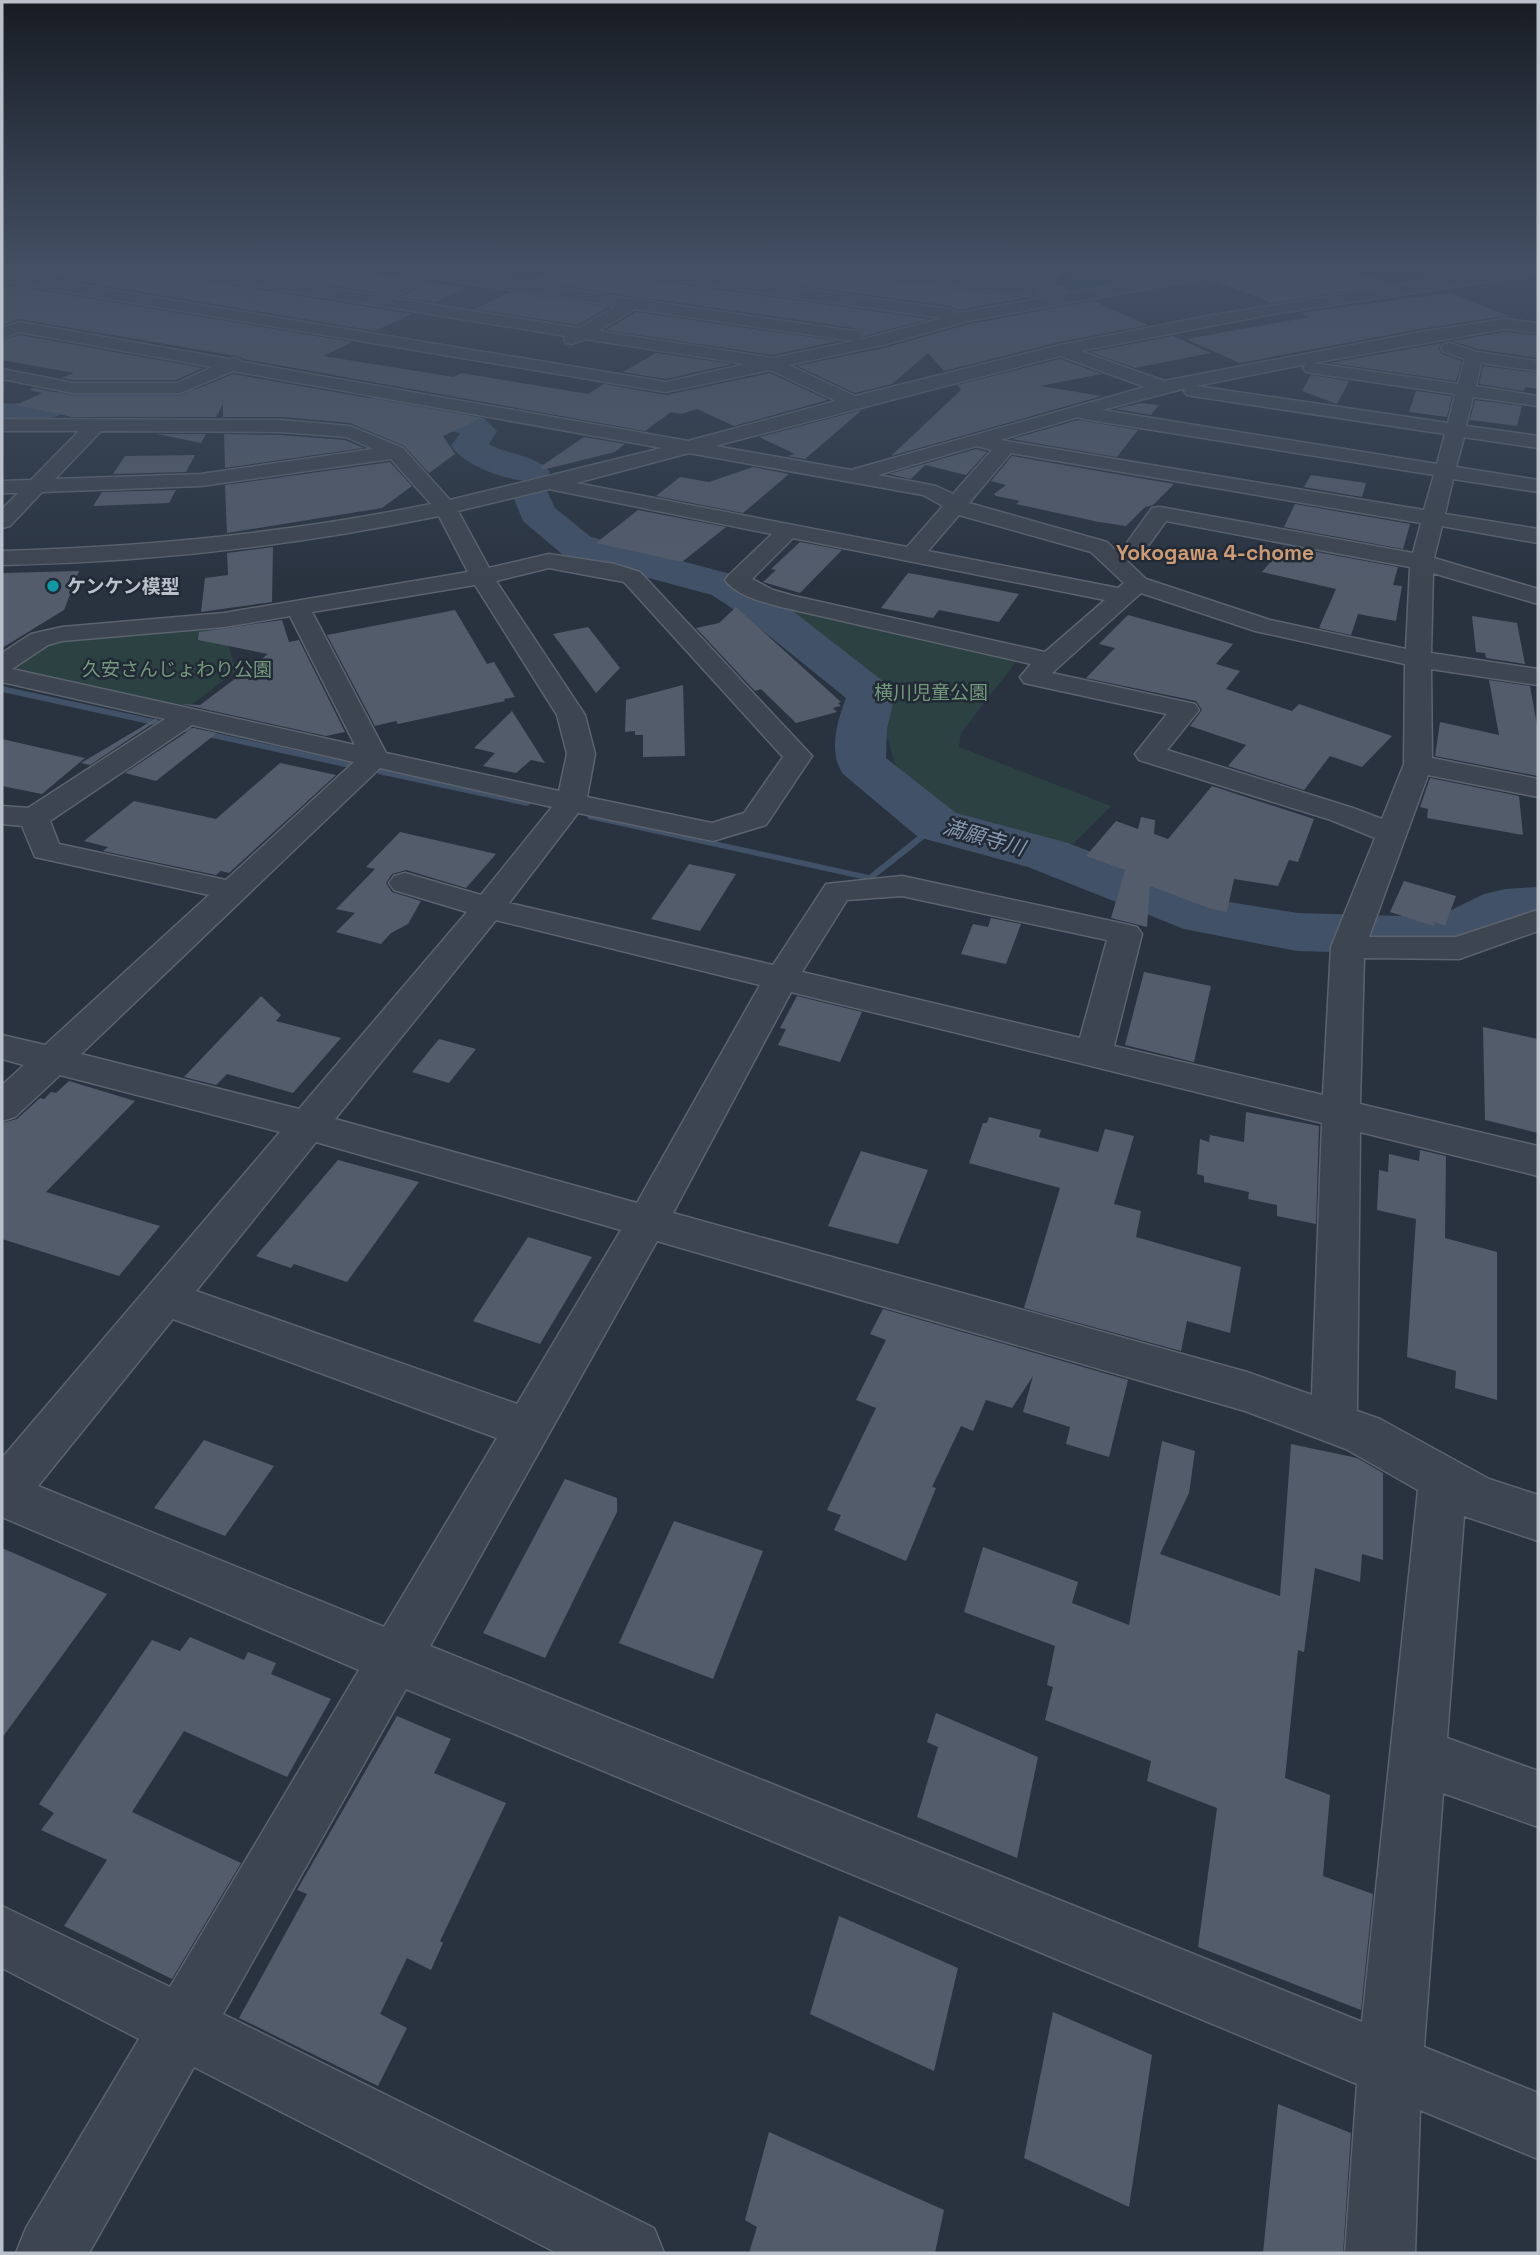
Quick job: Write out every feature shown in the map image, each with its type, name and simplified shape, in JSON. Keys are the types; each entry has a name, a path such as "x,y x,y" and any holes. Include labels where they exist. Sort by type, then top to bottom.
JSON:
{"street":[{"path":"2,374 73,388 180,388 213,373"},
{"path":"276,373 929,490 970,512 1100,547 1111,558 1130,590"},
{"path":"504,379 514,373"},
{"path":"580,373 666,387"},
{"path":"640,403 666,387 726,373"},
{"path":"792,373 853,402"},
{"path":"2,558 77,556 232,545 360,525 547,483 969,373"},
{"path":"1125,373 1163,387 1538,442"},
{"path":"852,477 1163,387 1233,373"},
{"path":"1346,373 1538,401"},
{"path":"1334,1424 1341,1115 1353,936 1418,764 1422,562 1470,373"},
{"path":"456,406 480,392"},
{"path":"1079,411 1106,418 1538,486"},
{"path":"597,431 618,417"},
{"path":"2,425 281,426 350,432 396,452 445,508 482,577 571,715 581,754 571,803 488,908 2,1494 395,1658 1538,2126"},
{"path":"2,521 96,425"},
{"path":"972,442 1538,536"},
{"path":"912,555 1006,447"},
{"path":"2,487 201,480 396,452"},
{"path":"1111,558 1132,552 1187,477"},
{"path":"547,483 912,555 1130,590 1264,626 1418,659 1538,677"},
{"path":"1160,513 1422,562 1538,597"},
{"path":"789,530 737,580 765,595 789,602 1050,661"},
{"path":"2,663 40,639 224,620 482,577 549,561 614,571 632,577 798,756 755,819 713,832 571,803 2,674"},
{"path":"1130,590 1034,677 1185,710 1149,754 1342,814 1392,834"},
{"path":"298,608 375,758"},
{"path":"2,815 34,818 188,716"},
{"path":"2,1107 375,758"},
{"path":"1418,764 1538,788"},
{"path":"34,818 46,850 233,891"},
{"path":"405,883 488,908 1538,1161"},
{"path":"51,2253 647,1222 780,979 836,891 902,886 1125,934 1093,1055"},
{"path":"1353,936 1459,948 1538,920"},
{"path":"2,1046 306,1125 1247,1392 1363,1434 1478,1498 1538,1518"},
{"path":"164,1298 528,1429"},
{"path":"1380,2253 1390,2066 1443,1479"},
{"path":"1419,1756 1538,1799"},
{"path":"2,1936 629,2253"}],"green space":[{"name":"横川児童公園","path":"776,607 1016,662 961,733 959,747 1111,806 1073,844 971,829 921,803 897,770 878,707 883,693"},
{"name":"久安さんじょわり公園","path":"223,627 236,671 186,709 3,668 53,641"}],"building":[{"path":"73,373 191,373 176,380 61,378"},
{"path":"323,373 431,373 454,377 462,373 588,394 604,384 666,395 771,373 828,400 734,426 697,409 681,414 671,412 645,431"},
{"path":"631,373 691,373 666,379"},
{"path":"813,373 905,373 892,384 855,393"},
{"path":"1004,373 1100,373 1102,374 1040,386 1102,396 891,456 961,390 957,385"},
{"path":"1401,373 1458,373 1456,381"},
{"path":"1481,373 1538,373 1538,389 1525,387 1524,391 1479,384"},
{"path":"233,374 482,418 443,436 455,454 429,473 404,446 350,423 281,417 223,417 223,404 216,417 72,417 16,405 42,393 29,390 34,388 73,396 180,396"},
{"path":"1311,375 1349,381 1337,404 1302,391"},
{"path":"1416,391 1452,396 1447,417 1409,412"},
{"path":"1475,400 1522,406 1517,426 1470,420"},
{"path":"1141,403 1159,405 1151,415 1115,409"},
{"path":"862,410 805,459 787,456 795,454 759,437"},
{"path":"1078,420 1138,430 1117,457 1012,439"},
{"path":"157,434 206,434 201,443"},
{"path":"224,434 345,440 364,448 225,468"},
{"path":"584,437 625,444 615,452 542,470 540,467"},
{"path":"976,449 987,452 966,475 925,465 911,479 889,474"},
{"path":"195,455 186,472 113,474 125,456"},
{"path":"1012,456 1174,484 1126,526 1099,522 1016,504 1020,501 996,496 994,494 1006,485 991,481"},
{"path":"390,462 412,486 382,508 227,533 225,485"},
{"path":"753,467 789,474 743,513 656,496 680,477 709,482"},
{"path":"1311,475 1366,483 1362,497 1304,487"},
{"path":"176,490 169,503 93,506 102,492"},
{"path":"1295,504 1410,524 1403,549 1284,527"},
{"path":"638,510 726,527 682,562 596,543"},
{"path":"800,542 842,550 800,593 763,582 776,570 771,569"},
{"path":"1284,546 1398,567 1393,585 1402,586 1396,621 1358,614 1351,635 1319,628 1336,589 1262,572"},
{"path":"273,547 272,602 201,612 205,578 228,575 227,553"},
{"path":"79,571 64,610 2,648 2,573"},
{"path":"908,573 1019,594 999,622 939,610 933,618 881,608"},
{"path":"736,607 841,702 838,703 841,706 833,708 837,712 796,723 761,689 755,691 696,628 719,623"},
{"path":"455,610 487,664 494,662 515,697 398,724 396,721 375,726 327,635"},
{"path":"1128,615 1233,644 1216,664 1240,671 1226,689 1292,711 1299,704 1392,736 1362,767 1330,756 1304,790 1228,766 1246,745 1190,726 1202,710 1196,701 1086,678 1115,648 1099,644"},
{"path":"1472,616 1517,623 1525,664 1486,658 1485,653 1476,652"},
{"path":"282,620 289,642 299,640 345,732 326,736 182,704 200,705 268,654 198,640 199,632"},
{"path":"588,627 620,668 596,693 553,634"},
{"path":"1489,680 1530,686 1538,731 1538,776 1435,756 1440,722 1499,735"},
{"path":"683,685 685,756 643,757 643,735 635,735 635,731 625,732 626,700"},
{"path":"512,711 545,763 531,760 516,773 483,766 495,753 474,748"},
{"path":"155,719 158,720 90,765 81,763"},
{"path":"193,728 217,733 156,781 125,773"},
{"path":"2,739 85,758 42,794 2,786"},
{"path":"280,763 336,775 229,873 221,871 216,875 103,851 108,847 84,841 134,801 216,819"},
{"path":"1430,778 1519,796 1523,835 1427,818 1428,809 1420,807"},
{"path":"1212,786 1314,819 1298,862 1289,860 1278,886 1234,879 1227,912 1211,909 1150,886 1147,927 1111,918 1125,870 1086,856 1116,821 1138,829 1141,817 1155,820 1154,834 1168,839"},
{"path":"400,832 496,854 466,888 406,870 392,874 386,883 392,892 421,901 408,924 391,933 381,944 336,932 355,913 336,909 375,869 366,867"},
{"path":"689,864 736,874 700,931 651,919"},
{"path":"1404,881 1456,896 1445,926 1435,922 1434,926 1390,912"},
{"path":"991,918 1021,924 1006,964 961,954 973,924 988,927"},
{"path":"1144,972 1211,986 1194,1062 1125,1045"},
{"path":"261,996 281,1015 276,1021 341,1038 293,1093 227,1074 216,1085 184,1077"},
{"path":"797,996 862,1012 840,1062 778,1045 786,1029 780,1028"},
{"path":"1483,1027 1538,1039 1538,1133 1485,1120"},
{"path":"439,1039 476,1049 449,1083 412,1072"},
{"path":"69,1081 135,1101 46,1192 160,1226 119,1276 2,1239 2,1123 17,1119 40,1098 44,1099 51,1092 56,1093"},
{"path":"1246,1112 1319,1126 1316,1224 1277,1216 1277,1205 1248,1199 1249,1192 1204,1182 1204,1176 1197,1174 1200,1139 1209,1142 1210,1135 1244,1142"},
{"path":"989,1117 1041,1130 1039,1137 1098,1152 1105,1129 1134,1136 1114,1204 1141,1211 1136,1237 1241,1267 1230,1333 1187,1321 1181,1351 1024,1308 1060,1188 969,1163 983,1123 987,1123"},
{"path":"1420,1150 1446,1156 1445,1238 1497,1252 1497,1400 1455,1388 1456,1371 1407,1357 1416,1219 1377,1210 1379,1170 1388,1172 1389,1154 1419,1161"},
{"path":"861,1151 928,1170 898,1244 828,1226"},
{"path":"338,1160 419,1182 347,1282 294,1264 291,1268 256,1256"},
{"path":"528,1237 592,1257 540,1344 473,1321"},
{"path":"883,1309 1128,1380 1109,1457 1066,1444 1070,1427 1023,1412 1033,1376 1012,1408 986,1400 973,1431 961,1426 932,1487 936,1488 906,1561 834,1530 841,1515 827,1510 876,1408 856,1400 886,1340 870,1334"},
{"path":"204,1440 274,1466 225,1536 154,1508"},
{"path":"1162,1441 1195,1451 1189,1493 1160,1554 1280,1596 1291,1444 1357,1458 1383,1473 1383,1560 1362,1554 1360,1582 1315,1568 1304,1652 1298,1650 1285,1778 1330,1795 1323,1876 1373,1894 1361,2010 1198,1947 1217,1808 1147,1781 1151,1761 1045,1720 1053,1687 1047,1685 1055,1646 964,1612 983,1547 1078,1582 1072,1603 1129,1625"},
{"path":"565,1479 617,1498 617,1512 545,1658 483,1633"},
{"path":"674,1521 763,1551 713,1679 619,1643"},
{"path":"2,1548 107,1594 2,1738"},
{"path":"190,1637 244,1660 248,1652 276,1663 271,1674 331,1699 287,1777 184,1731 132,1812 241,1863 172,1979 64,1926 107,1860 41,1830 54,1813 39,1804 152,1640 180,1651"},
{"path":"936,1713 1038,1757 1017,1858 917,1817 938,1747 927,1742"},
{"path":"397,1716 451,1739 434,1773 506,1803 440,1941 443,1943 431,1970 407,1958 380,2014 407,2028 378,2086 239,2018 307,1894 297,1890"},
{"path":"839,1916 958,1968 934,2071 810,2014"},
{"path":"1053,2012 1152,2055 1129,2207 1024,2158"},
{"path":"1278,2104 1351,2133 1343,2253 1263,2253"},
{"path":"769,2132 944,2210 935,2253 749,2253 757,2227 745,2220"}],"waterway":[{"name":"満願寺川","path":"2,413 35,412 77,396 190,398"},
{"name":"満願寺川","path":"374,407 472,425 479,431 469,446 491,460 531,472"},
{"name":"満願寺川","path":"533,499 537,513 577,546 727,586 764,610 871,695 862,729 861,763 937,825 1048,855 1205,916 1297,932 1446,936 1505,907 1538,905"},
{"path":"2,689 158,723"},
{"path":"179,728 354,766"},
{"path":"381,772 527,803"},
{"path":"592,817 871,878 937,825"}],"place":[{"name":"ケンケン模型","path":"53,586"}],"district":[{"name":"Yokogawa 4-chome","path":"1215,552"}]}
